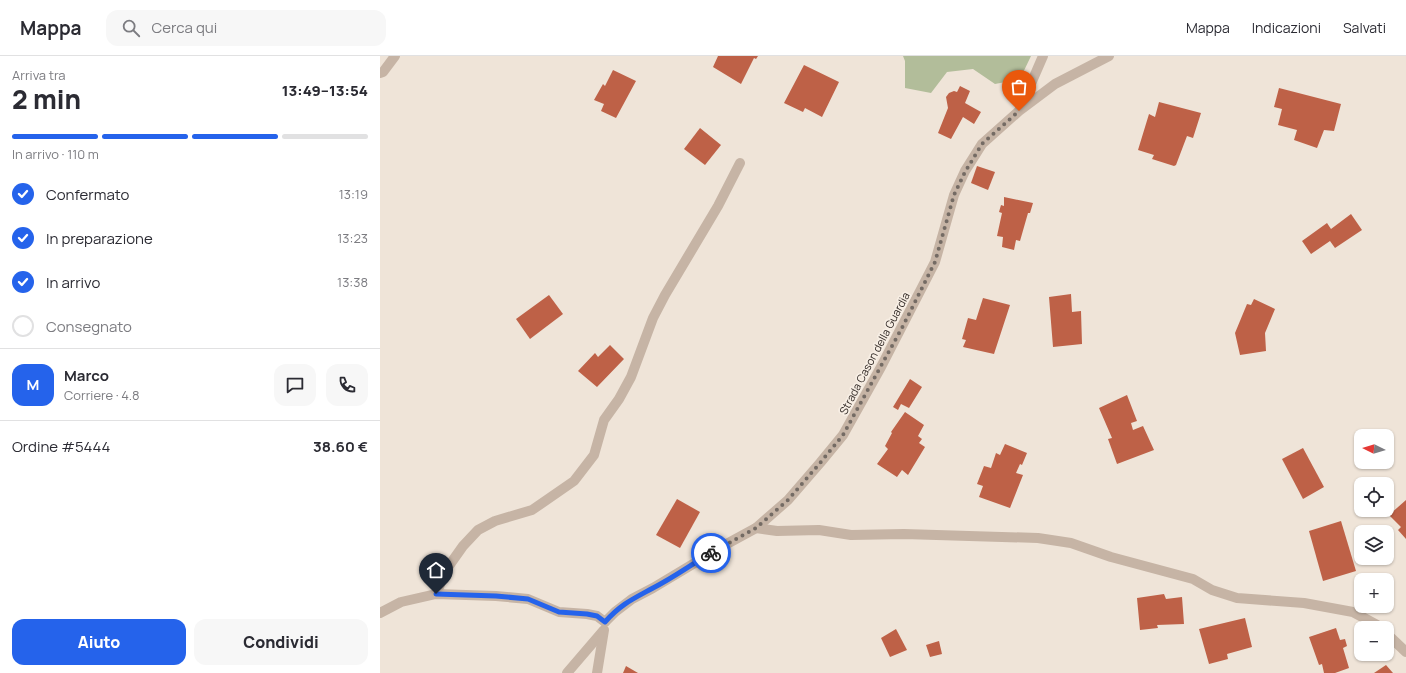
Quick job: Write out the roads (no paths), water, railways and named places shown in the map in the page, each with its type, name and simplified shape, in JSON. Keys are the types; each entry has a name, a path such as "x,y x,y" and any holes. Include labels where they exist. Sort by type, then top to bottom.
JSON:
{"street":[{"path":"380,73 383,72 395,56"},
{"path":"1019,111 1043,56"},
{"name":"Strada Cason della Guardia","path":"567,673 614,612 632,599 756,528 788,500 843,435 903,326 935,262 954,195 965,172 982,144 1019,111 1055,84 1109,56"},
{"path":"436,594 446,570 463,546 478,530 495,521 532,510 574,481 594,455 604,420 620,399 631,377 656,312 718,206 740,163"},
{"path":"756,528 777,531 819,530 851,535 904,534 1038,538 1071,542 1111,556 1193,579 1212,590 1237,598 1304,603 1353,612 1370,621"},
{"path":"380,613 401,602 436,594 496,596 528,599 559,612 597,616 604,626 597,673"},
{"path":"1394,641 1406,652"}]}
